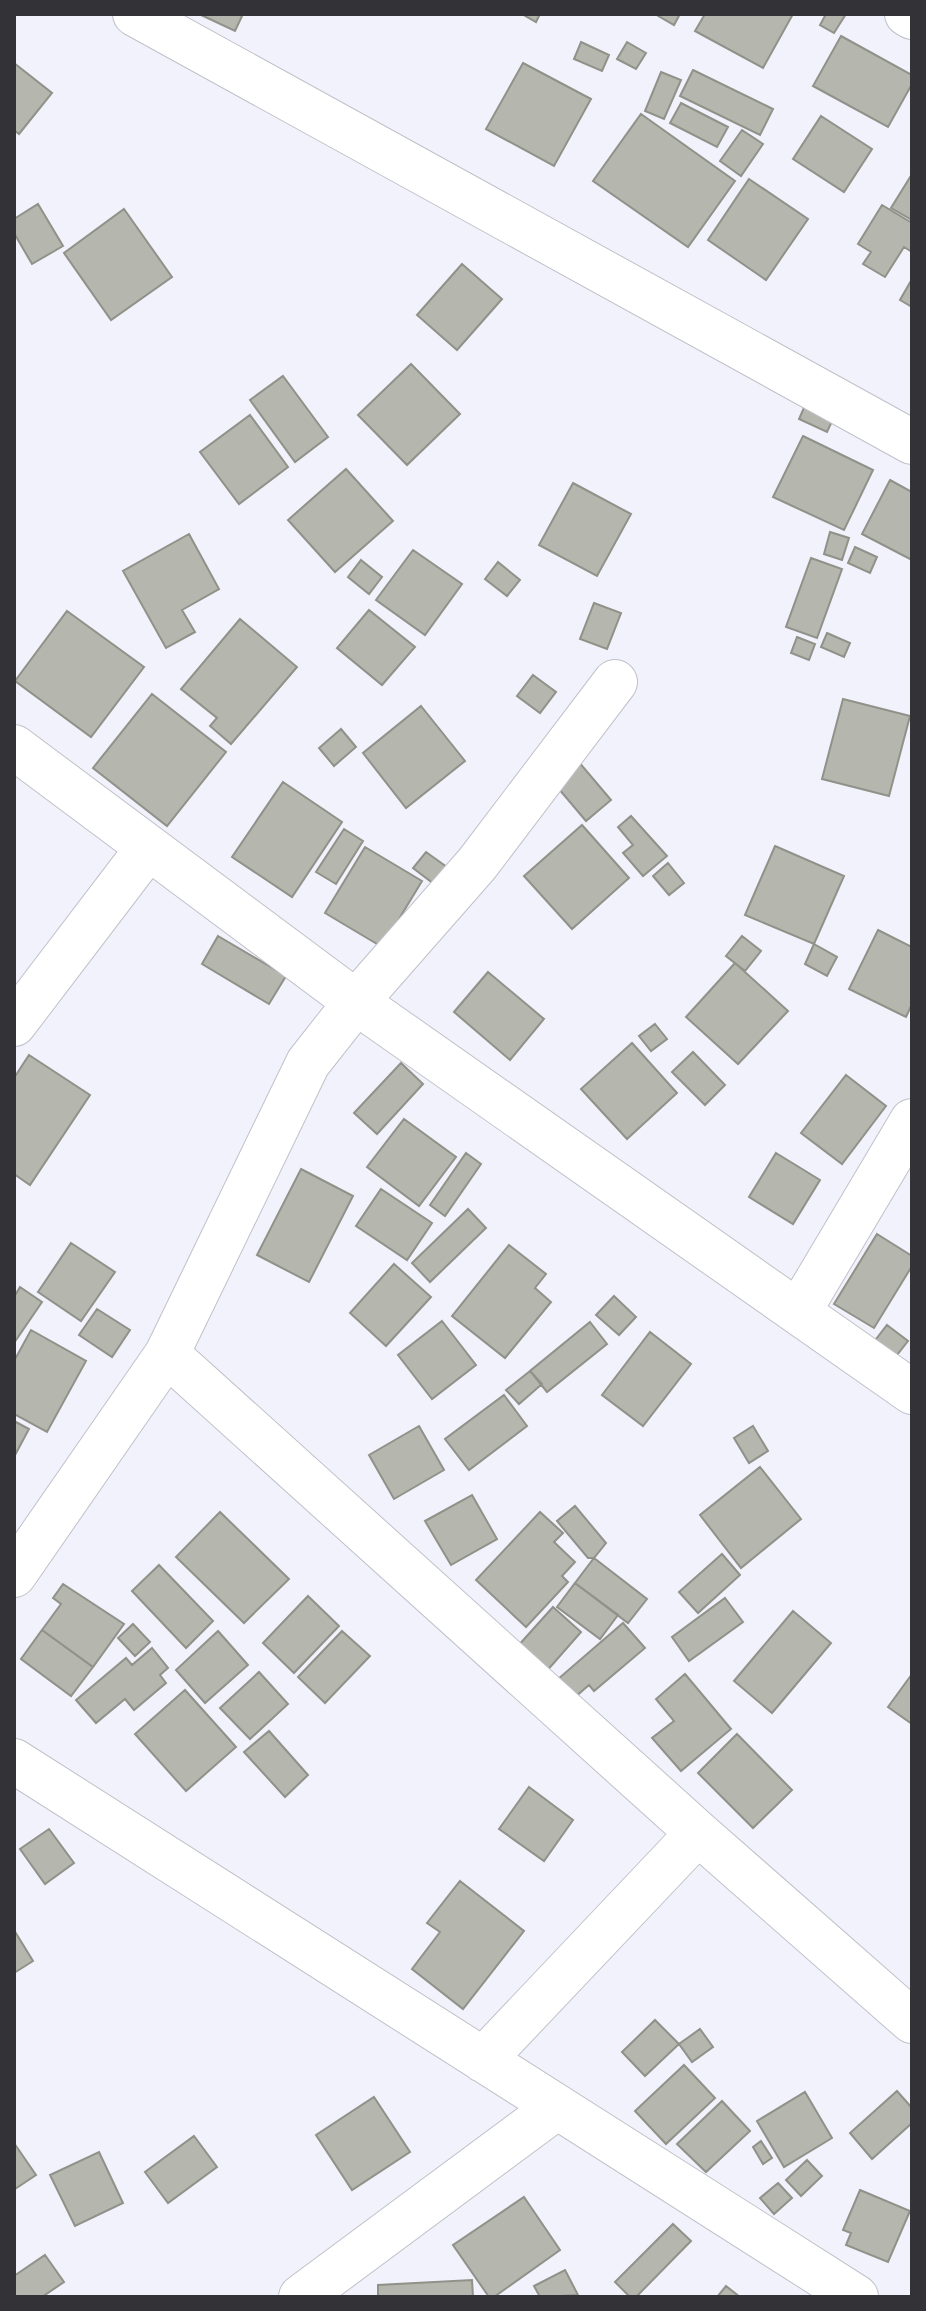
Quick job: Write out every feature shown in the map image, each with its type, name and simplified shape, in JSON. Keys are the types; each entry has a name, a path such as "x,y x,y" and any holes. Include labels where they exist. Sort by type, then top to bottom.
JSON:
{"street":[{"path":"135,14 912,442"},
{"path":"907,14 912,17"},
{"path":"14,1575 167,1354 308,1063 356,1002 477,864 615,682"},
{"path":"14,747 356,1002 912,1392"},
{"path":"14,1024 148,848"},
{"path":"799,1311 912,1121"},
{"path":"167,1354 698,1833 912,2021"},
{"path":"14,1761 856,2297"},
{"path":"483,2060 698,1833"},
{"path":"301,2297 557,2107"}],"building":[{"path":"199,14 243,14 235,31"},
{"path":"522,14 540,14 536,22"},
{"path":"655,14 680,14 674,25"},
{"path":"705,14 793,14 763,68 695,31"},
{"path":"826,14 846,14 834,33 820,25"},
{"path":"841,36 912,75 912,84 888,127 813,86"},
{"path":"581,42 609,55 602,71 574,59"},
{"path":"627,42 646,53 636,69 617,59"},
{"path":"14,63 52,93 19,134 14,130"},
{"path":"523,63 591,99 554,166 486,129"},
{"path":"693,70 773,109 760,135 680,96"},
{"path":"661,72 681,80 664,119 645,111"},
{"path":"681,103 728,127 717,147 670,123"},
{"path":"641,114 735,181 688,247 593,181"},
{"path":"821,116 872,149 844,192 793,159"},
{"path":"742,130 763,144 741,176 720,161"},
{"path":"912,174 912,220 891,208"},
{"path":"749,179 808,219 766,280 708,240"},
{"path":"38,204 63,246 32,264 14,233 14,219"},
{"path":"882,205 912,223 912,252 904,247 885,277 863,264 871,252 858,244"},
{"path":"124,209 172,277 111,320 64,253"},
{"path":"462,264 502,299 457,350 417,315"},
{"path":"912,279 912,307 900,300"},
{"path":"411,364 460,414 407,465 358,415"},
{"path":"283,376 328,437 295,462 250,400"},
{"path":"806,403 834,417 827,432 799,419"},
{"path":"250,415 288,467 239,504 200,452"},
{"path":"803,436 873,470 844,530 773,497"},
{"path":"346,469 393,521 335,572 288,520"},
{"path":"890,480 912,492 912,560 862,534"},
{"path":"573,483 631,514 597,576 539,545"},
{"path":"830,532 849,538 842,560 824,554"},
{"path":"189,534 219,589 182,610 195,632 166,648 123,571"},
{"path":"855,547 877,557 870,573 848,563"},
{"path":"413,550 462,584 425,635 376,600"},
{"path":"811,558 842,569 817,638 786,627"},
{"path":"361,560 382,577 369,594 348,577"},
{"path":"498,562 520,580 507,596 485,579"},
{"path":"594,603 621,613 607,649 580,639"},
{"path":"369,610 415,647 382,685 337,648"},
{"path":"67,611 144,667 91,737 15,681"},
{"path":"240,619 297,667 231,744 210,726 217,718 181,689"},
{"path":"827,633 850,643 844,657 821,647"},
{"path":"797,637 815,644 809,660 791,653"},
{"path":"533,675 556,692 540,713 517,696"},
{"path":"152,694 226,752 167,826 93,768"},
{"path":"843,699 910,716 889,796 822,779"},
{"path":"421,706 465,761 406,808 363,753"},
{"path":"341,729 356,747 334,766 319,748"},
{"path":"578,761 611,800 586,821 553,782"},
{"path":"283,782 342,822 292,897 232,857"},
{"path":"631,816 667,856 643,876 623,853 633,845 618,827"},
{"path":"582,825 629,878 572,929 524,876"},
{"path":"344,829 363,841 336,884 316,872"},
{"path":"775,846 844,876 814,944 745,915"},
{"path":"365,847 422,881 382,947 325,913"},
{"path":"426,852 451,870 438,887 413,868"},
{"path":"668,863 684,883 669,895 653,876"},
{"path":"878,930 912,947 912,1004 906,1017 849,989"},
{"path":"218,936 286,976 269,1004 202,964"},
{"path":"742,936 761,951 745,971 726,956"},
{"path":"814,944 837,957 827,976 805,964"},
{"path":"735,963 788,1011 738,1064 686,1017"},
{"path":"488,972 544,1019 510,1060 454,1012"},
{"path":"655,1024 667,1039 651,1051 639,1036"},
{"path":"632,1043 677,1093 627,1139 581,1089"},
{"path":"693,1052 725,1085 705,1105 672,1072"},
{"path":"29,1055 90,1095 30,1185 14,1174 14,1078"},
{"path":"401,1063 423,1084 377,1134 354,1113"},
{"path":"846,1075 886,1106 842,1164 801,1133"},
{"path":"404,1119 456,1157 419,1206 367,1167"},
{"path":"466,1153 481,1164 445,1216 430,1205"},
{"path":"776,1153 820,1180 793,1224 749,1197"},
{"path":"301,1169 353,1196 309,1282 257,1255"},
{"path":"381,1189 432,1223 407,1260 356,1226"},
{"path":"468,1209 486,1228 430,1282 412,1263"},
{"path":"877,1234 912,1256 912,1266 874,1328 834,1304"},
{"path":"71,1243 115,1272 81,1321 38,1292"},
{"path":"509,1245 546,1274 535,1288 551,1302 505,1358 452,1316"},
{"path":"394,1264 431,1297 386,1346 350,1313"},
{"path":"20,1287 42,1302 14,1343 14,1297"},
{"path":"614,1296 636,1317 619,1335 596,1315"},
{"path":"97,1309 130,1330 112,1357 79,1335"},
{"path":"442,1321 476,1365 432,1399 398,1355"},
{"path":"590,1322 607,1344 547,1392 530,1371"},
{"path":"887,1325 908,1341 893,1360 873,1343"},
{"path":"31,1330 86,1361 47,1432 14,1414 14,1361"},
{"path":"650,1332 691,1364 643,1426 602,1395"},
{"path":"530,1371 542,1384 519,1404 506,1390"},
{"path":"504,1395 527,1426 469,1470 445,1439"},
{"path":"14,1421 29,1429 14,1457"},
{"path":"419,1426 444,1470 394,1499 369,1455"},
{"path":"753,1426 768,1451 749,1463 734,1438"},
{"path":"760,1467 801,1519 741,1568 700,1515"},
{"path":"472,1495 497,1539 451,1565 425,1521"},
{"path":"575,1506 606,1543 594,1558 588,1558 557,1521"},
{"path":"220,1512 289,1579 244,1623 176,1557"},
{"path":"540,1512 563,1533 554,1542 575,1562 562,1576 568,1582 526,1627 476,1580"},
{"path":"722,1554 740,1575 698,1613 679,1592"},
{"path":"594,1558 647,1599 628,1623 575,1583"},
{"path":"159,1565 213,1621 186,1648 132,1591"},
{"path":"575,1583 618,1615 600,1639 557,1607"},
{"path":"63,1584 124,1624 93,1667 42,1630 61,1604 53,1598"},
{"path":"308,1596 339,1626 294,1673 263,1643"},
{"path":"725,1598 743,1622 689,1661 672,1637"},
{"path":"553,1607 581,1632 545,1673 517,1647"},
{"path":"793,1611 831,1643 772,1713 734,1681"},
{"path":"623,1623 645,1648 594,1691 589,1685 574,1698 558,1679"},
{"path":"133,1624 150,1642 135,1656 118,1638"},
{"path":"42,1630 93,1667 71,1696 21,1659"},
{"path":"218,1631 248,1665 205,1703 176,1670"},
{"path":"342,1631 370,1656 325,1703 298,1677"},
{"path":"152,1648 168,1668 160,1675 166,1683 134,1710 125,1699 96,1723 76,1700 126,1658 132,1665"},
{"path":"259,1672 288,1704 250,1739 220,1708"},
{"path":"685,1674 731,1729 681,1771 652,1738 674,1721 656,1699"},
{"path":"912,1674 912,1724 888,1707"},
{"path":"185,1690 236,1747 186,1791 135,1734"},
{"path":"269,1731 308,1775 285,1797 244,1752"},
{"path":"737,1734 792,1790 753,1828 698,1773"},
{"path":"529,1787 573,1820 544,1861 499,1829"},
{"path":"49,1829 74,1863 45,1884 20,1849"},
{"path":"460,1881 524,1931 463,2009 412,1969 440,1932 427,1923"},
{"path":"14,1930 33,1961 14,1973"},
{"path":"655,2020 679,2044 645,2076 622,2052"},
{"path":"700,2029 713,2047 692,2062 679,2044"},
{"path":"684,2065 715,2098 666,2144 635,2111"},
{"path":"897,2091 912,2108 912,2123 872,2159 850,2133"},
{"path":"805,2092 832,2138 784,2167 757,2121"},
{"path":"374,2097 410,2152 352,2190 316,2135"},
{"path":"722,2101 750,2131 706,2172 677,2144"},
{"path":"194,2136 217,2167 168,2203 145,2172"},
{"path":"761,2141 772,2158 763,2164 753,2147"},
{"path":"14,2143 36,2175 15,2189 14,2188"},
{"path":"99,2152 123,2203 75,2226 50,2175"},
{"path":"807,2160 822,2176 801,2196 786,2180"},
{"path":"778,2183 792,2198 774,2214 760,2198"},
{"path":"860,2190 910,2211 888,2262 846,2245 851,2233 843,2230"},
{"path":"524,2197 560,2250 494,2297 489,2297 453,2245"},
{"path":"673,2224 691,2241 636,2297 630,2297 615,2282"},
{"path":"45,2255 64,2282 42,2297 14,2297 14,2276"},
{"path":"565,2270 578,2295 540,2297 534,2286"},
{"path":"472,2280 473,2297 378,2297 378,2285"},
{"path":"726,2286 740,2297 717,2297"}]}
